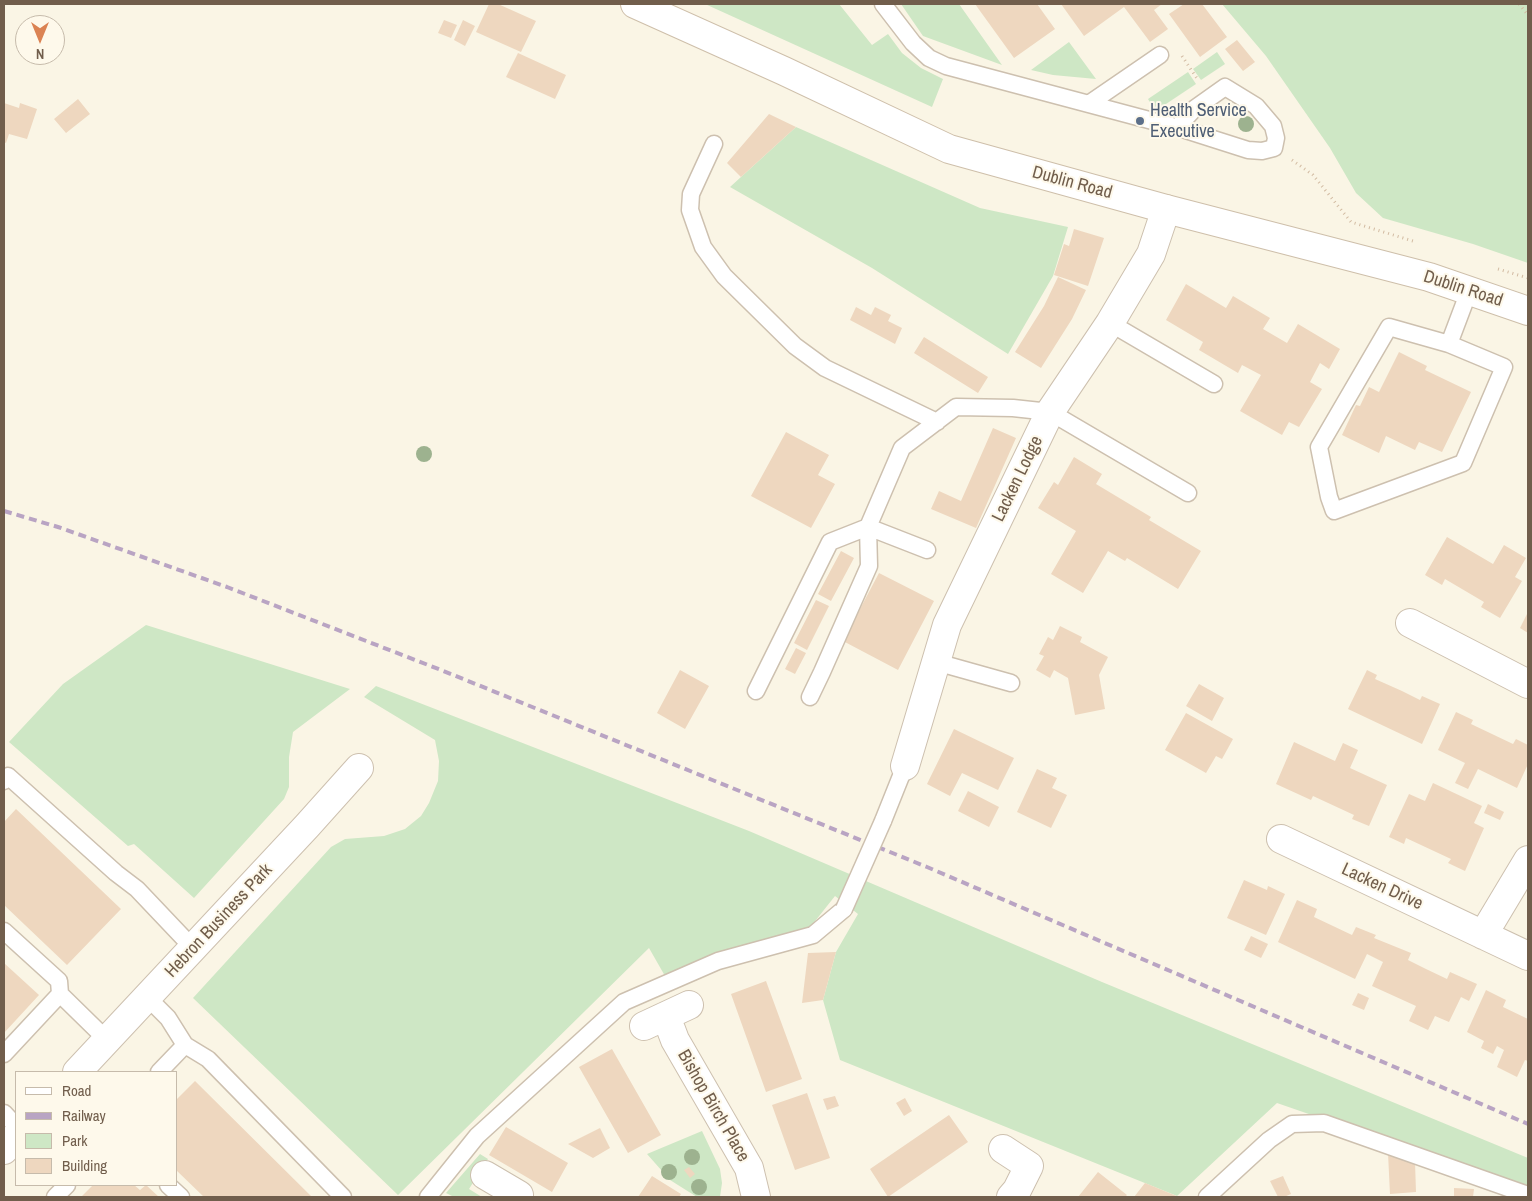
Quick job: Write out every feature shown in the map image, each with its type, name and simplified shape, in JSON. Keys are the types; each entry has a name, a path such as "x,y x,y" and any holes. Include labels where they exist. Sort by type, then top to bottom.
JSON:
{"street":[{"name":"Dublin Road","path":"635,4 784,71 949,149 1166,209 1429,277 1528,311"},
{"name":"Lacken Lodge","path":"905,766 947,625 1050,412 1110,323 1151,254 1166,209"},
{"path":"1410,623 1528,684"},
{"name":"Hebron Business Park","path":"77,1071 359,768"},
{"name":"Lacken Drive","path":"1281,839 1528,956"},
{"path":"1483,935 1528,860"},
{"name":"Bishop Birch Place","path":"667,1016 676,1040 749,1168 756,1197"},
{"path":"4,1150 15,1137"},
{"path":"1003,1149 1029,1166 1017,1190 1011,1197"},
{"path":"485,1175 519,1195 517,1197"}],"lane":[{"path":"883,4 913,43 929,58 946,66 1180,128 1248,150 1262,151 1274,148 1276,138 1273,126 1256,106 1225,87 1194,108 1182,122 1180,128"},
{"path":"1090,103 1160,55"},
{"path":"714,144 691,194 690,210 703,247 724,276 795,346 825,368 937,422"},
{"path":"1449,344 1469,291"},
{"path":"1110,323 1214,384"},
{"path":"1389,328 1449,344 1504,367 1463,463 1334,511 1319,447 1389,328"},
{"path":"810,696 869,566 868,526 902,448 956,407 1013,408 1050,412 1188,493"},
{"path":"756,691 830,542 868,526 927,550"},
{"path":"936,662 1011,683"},
{"path":"428,1197 477,1136 624,1002 718,961 813,935 844,908 905,766"},
{"path":"4,781 8,776 116,873 137,889 193,948"},
{"path":"4,931 59,981 60,994 107,1040"},
{"path":"4,1054 60,994"},
{"path":"147,997 168,1018 185,1045 208,1059 343,1197"},
{"path":"160,1071 185,1045"},
{"path":"4,1113 15,1125"},
{"path":"1207,1197 1269,1140 1292,1124 1324,1123 1528,1196"},
{"path":"55,1197 66,1186"},
{"path":"169,1186 180,1197"}],"path":[{"path":"1520,4 1528,15"},
{"path":"1160,55 1174,45 1209,97"},
{"path":"1274,148 1313,174 1351,222"}],"green space":[{"path":"705,4 839,4 872,45 888,34 902,53 921,68 943,79 932,107"},
{"path":"901,4 959,4 1002,65 923,36"},
{"path":"1222,4 1528,4 1528,263 1473,244 1383,218 1356,193 1330,148 1266,56"},
{"path":"1069,42 1096,79 1053,75 1031,70"},
{"path":"1217,52 1225,64 1201,80 1193,69"},
{"path":"1188,72 1196,84 1160,108 1152,106 1148,99"},
{"path":"796,127 980,208 1068,227 1053,276 1008,354 872,268 730,187"},
{"path":"146,625 350,689 293,732 289,757 289,787 284,799 194,898 134,844 128,846 9,742 63,684"},
{"path":"376,686 749,831 1102,982 1528,1158 1528,1190 1277,1103 1177,1196 840,1060 823,1000 836,952 858,914 835,896 808,930 665,976 649,948 398,1195 193,998 331,847 345,839 384,836 405,829 421,816 429,803 438,781 439,761 435,740 364,697"},
{"path":"702,1131 720,1169 722,1183 720,1197 697,1197 670,1180 647,1154"},
{"path":"480,1154 488,1159 469,1189 482,1197 454,1197 446,1193"}],"building":[{"path":"489,4 498,4 536,21 521,52 476,32"},
{"path":"975,4 1037,4 1055,29 1014,58"},
{"path":"1061,4 1162,4 1154,10 1168,29 1150,42 1124,7 1084,36"},
{"path":"1184,4 1202,4 1227,37 1200,57 1169,14"},
{"path":"444,20 457,25 451,38 438,33"},
{"path":"463,20 475,26 465,46 454,40"},
{"path":"1237,40 1255,62 1243,71 1225,49"},
{"path":"518,53 566,75 555,99 506,77"},
{"path":"78,99 90,114 66,133 54,119"},
{"path":"4,103 19,108 20,103 37,109 27,139 9,134 6,143 4,142"},
{"path":"769,114 796,127 741,177 727,163"},
{"path":"1074,229 1104,238 1088,286 1054,275 1064,244 1069,246"},
{"path":"1058,277 1086,290 1072,319 1041,368 1015,352 1044,306"},
{"path":"1186,284 1226,308 1233,296 1270,318 1263,329 1287,343 1298,324 1340,349 1329,369 1320,363 1310,382 1322,389 1299,427 1289,422 1282,435 1240,411 1261,375 1242,365 1238,373 1199,350 1203,342 1166,320"},
{"path":"856,307 871,315 875,307 891,315 888,321 902,328 895,344 850,320"},
{"path":"924,337 988,377 978,393 914,353"},
{"path":"1399,352 1427,366 1425,370 1471,392 1442,452 1419,442 1415,450 1386,436 1379,453 1342,435 1356,405 1360,406 1369,387 1379,392"},
{"path":"993,428 1016,438 976,528 931,509 939,491 961,501"},
{"path":"786,432 829,455 818,475 835,484 811,528 751,496"},
{"path":"1074,457 1102,474 1096,484 1151,517 1149,520 1201,551 1178,589 1127,558 1125,561 1108,551 1083,593 1051,574 1076,531 1038,508 1054,482 1058,485"},
{"path":"1447,537 1493,564 1504,545 1526,558 1515,577 1522,581 1500,618 1481,607 1484,602 1445,579 1442,585 1425,575"},
{"path":"841,551 854,558 831,601 818,594"},
{"path":"879,573 934,601 898,670 843,641"},
{"path":"816,600 829,606 807,650 794,643"},
{"path":"1528,612 1528,633 1520,628"},
{"path":"1060,626 1082,637 1080,642 1108,657 1099,675 1105,709 1075,715 1068,678 1054,670 1050,678 1036,670 1044,656 1039,654 1048,637 1053,640"},
{"path":"796,648 806,653 795,674 785,669"},
{"path":"680,670 709,686 685,729 657,713"},
{"path":"1367,670 1377,675 1375,679 1420,700 1422,696 1440,704 1422,744 1348,709"},
{"path":"1199,684 1224,698 1212,721 1186,706"},
{"path":"1456,712 1473,720 1471,724 1513,744 1516,739 1528,745 1528,764 1517,788 1478,769 1468,789 1455,783 1465,763 1438,750"},
{"path":"1186,713 1233,739 1222,759 1216,756 1206,773 1165,750"},
{"path":"954,729 1014,758 998,790 962,773 950,796 927,784"},
{"path":"1294,742 1335,761 1343,743 1358,750 1350,768 1387,785 1369,826 1352,819 1354,815 1313,796 1311,800 1276,784"},
{"path":"1037,769 1057,778 1052,788 1067,795 1051,828 1017,812"},
{"path":"1433,783 1482,806 1474,823 1484,828 1465,871 1448,863 1451,859 1406,838 1404,844 1389,837 1409,794 1425,801"},
{"path":"968,791 999,807 989,827 958,811"},
{"path":"1488,804 1504,812 1500,820 1484,813"},
{"path":"16,809 121,909 67,965 4,905 4,822"},
{"path":"1244,880 1267,890 1268,886 1285,894 1266,935 1227,918"},
{"path":"1297,900 1317,909 1314,917 1352,935 1356,927 1376,935 1374,938 1411,953 1408,960 1447,979 1450,972 1477,984 1469,1001 1461,997 1449,1022 1435,1016 1428,1030 1409,1021 1416,1006 1372,986 1383,962 1367,954 1355,979 1278,942"},
{"path":"1251,936 1268,944 1261,958 1244,950"},
{"path":"836,952 823,1000 802,1003 808,953"},
{"path":"4,963 39,995 4,1033"},
{"path":"766,981 802,1079 766,1092 731,994"},
{"path":"1486,990 1506,1000 1503,1007 1528,1019 1528,1061 1525,1060 1517,1077 1497,1067 1504,1050 1497,1046 1493,1054 1481,1048 1484,1041 1467,1032"},
{"path":"1358,993 1369,998 1364,1010 1352,1005"},
{"path":"612,1049 661,1135 628,1153 579,1067"},
{"path":"195,1081 312,1197 204,1197 178,1172 178,1098"},
{"path":"807,1093 830,1158 795,1170 772,1105"},
{"path":"835,1096 839,1106 827,1110 823,1099"},
{"path":"905,1098 912,1111 904,1116 896,1103"},
{"path":"949,1115 968,1142 888,1197 870,1169"},
{"path":"506,1127 568,1163 552,1192 489,1155"},
{"path":"600,1128 610,1148 593,1158 568,1144"},
{"path":"1388,1153 1415,1162 1416,1192 1390,1194"},
{"path":"689,1167 695,1174 690,1178 684,1170"},
{"path":"1098,1172 1127,1195 1125,1197 1078,1197"},
{"path":"652,1176 681,1194 679,1197 638,1197"},
{"path":"1283,1176 1291,1194 1278,1197 1270,1181"},
{"path":"1145,1183 1179,1197 1134,1197"},
{"path":"92,1186 135,1186 140,1190 147,1186 159,1197 81,1197"},
{"path":"1454,1188 1474,1189 1473,1197 1454,1197"}],"railway":[{"path":"4,511 58,527 227,587 441,670 927,867 1528,1124"}],"place":[{"name":"Health Service Executive","path":"1140,121"}]}
